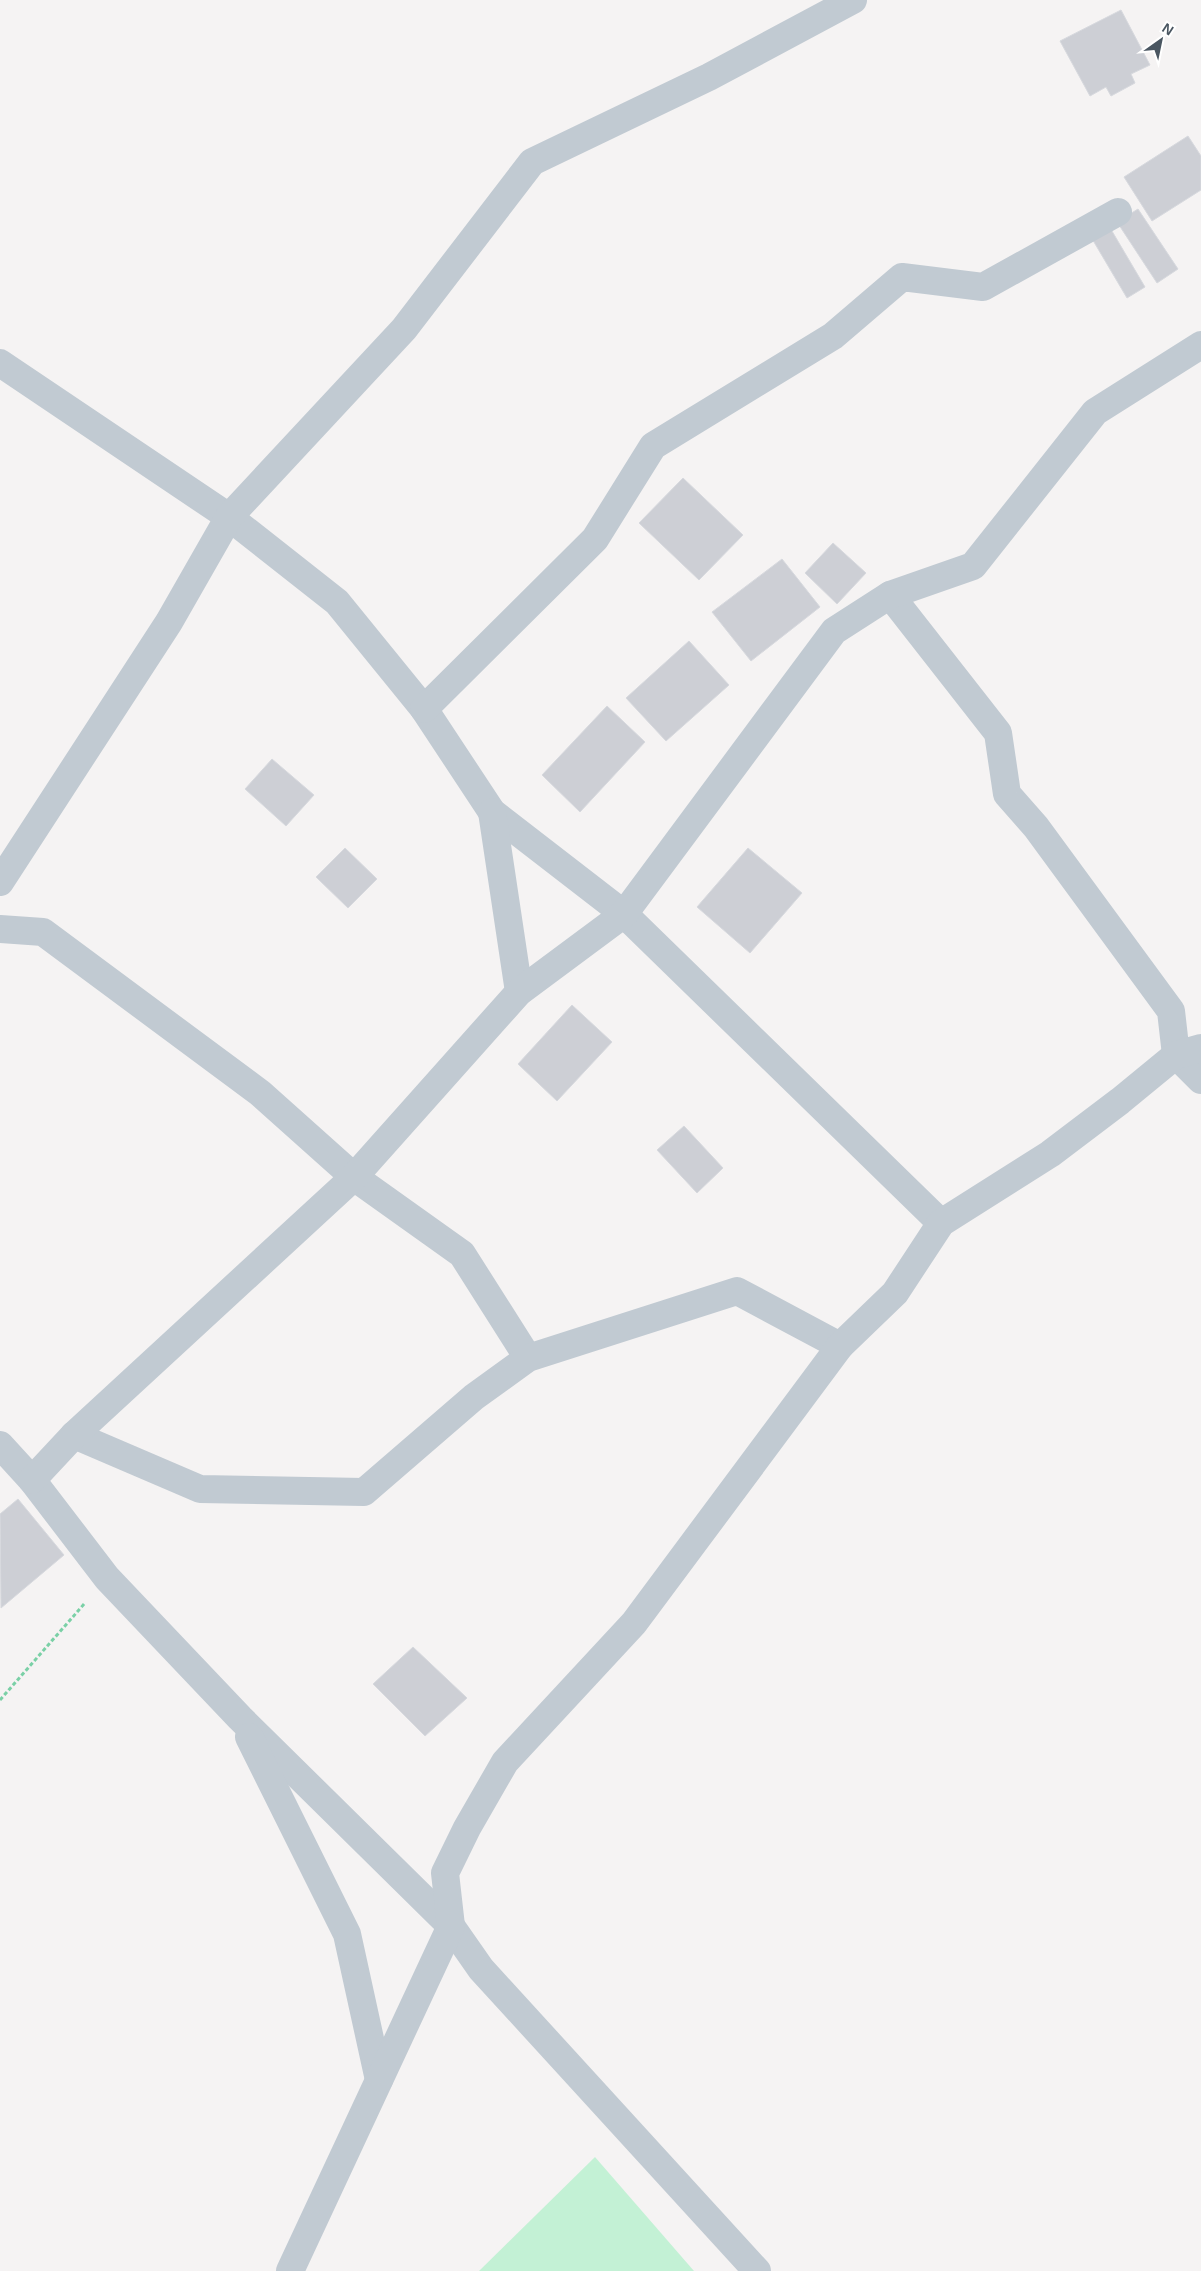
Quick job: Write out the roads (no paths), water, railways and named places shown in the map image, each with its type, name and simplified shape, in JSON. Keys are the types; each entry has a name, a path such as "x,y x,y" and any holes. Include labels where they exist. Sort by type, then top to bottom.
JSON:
{"street":[{"path":"0,882 169,622 229,517 404,329 532,162 708,77 853,0"},
{"path":"424,709 595,539 653,446 833,336 902,277 983,287 1118,212"},
{"path":"32,1480 74,1435 354,1177 519,992 624,914 834,631 890,595 973,566 1095,412 1201,344"},
{"path":"0,363 229,517 337,602 424,709 492,812 624,914 941,1223"},
{"path":"890,595 998,733 1007,794 1036,827 1171,1012 1201,1080"},
{"path":"492,812 519,992"},
{"path":"0,929 43,932 260,1093 354,1177 462,1254 528,1358"},
{"path":"290,2271 451,1926 445,1873 466,1828 505,1762 634,1624 840,1346 895,1293 941,1223 1050,1154 1188,1051"},
{"path":"74,1435 200,1489 364,1492 474,1397 528,1358 737,1291 840,1346"},
{"path":"0,1445 32,1480 107,1578 240,1718 451,1926 480,1969 757,2271"},
{"path":"240,1718 347,1934 379,2080"}]}
